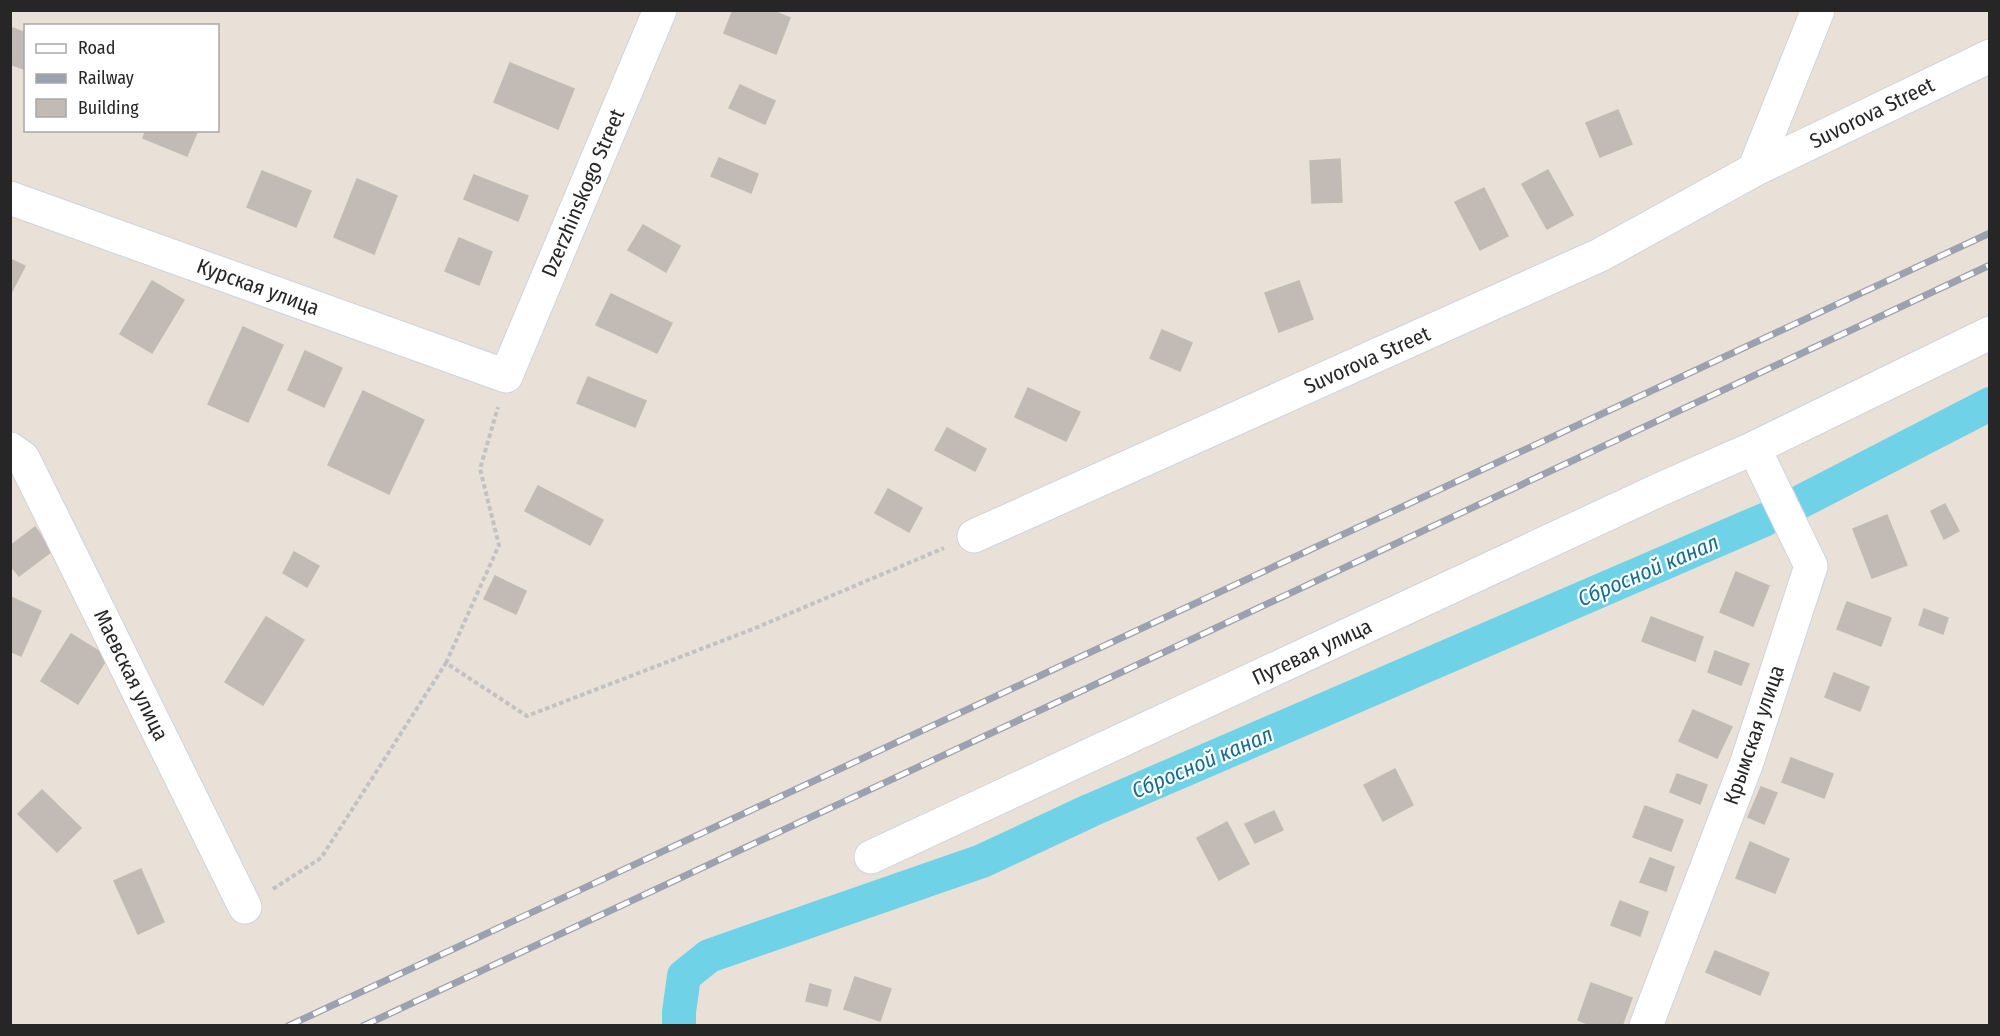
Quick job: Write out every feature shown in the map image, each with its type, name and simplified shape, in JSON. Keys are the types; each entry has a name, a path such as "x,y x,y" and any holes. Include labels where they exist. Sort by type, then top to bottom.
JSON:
{"street":[{"name":"Dzerzhinskogo Street","path":"506,376 660,10"},
{"path":"1754,170 1818,10"},
{"name":"Suvorova Street","path":"974,536 1600,255 1754,170 1989,56"},
{"name":"Курская улица","path":"10,198 506,376"},
{"name":"Путевая улица","path":"871,857 1660,489 1754,448 1989,333"},
{"name":"Крымская улица","path":"1646,1026 1747,762 1811,566 1754,448"},
{"name":"Маевская улица","path":"10,449 23,458 245,907"}],"path":[{"path":"245,907 321,858 446,663 499,544 480,469 506,376"},
{"path":"446,663 527,716 753,629 974,536"}],"building":[{"path":"733,10 771,10 790,18 776,54 724,33"},
{"path":"10,27 24,32 24,69 10,64"},
{"path":"510,63 574,89 558,129 494,102"},
{"path":"740,85 775,101 765,124 729,108"},
{"path":"1618,110 1632,144 1600,157 1586,123"},
{"path":"145,132 197,132 187,156 143,138"},
{"path":"719,158 758,174 751,193 711,176"},
{"path":"1340,159 1342,202 1312,203 1310,161"},
{"path":"1548,170 1573,215 1547,229 1522,184"},
{"path":"262,171 311,191 296,227 247,207"},
{"path":"474,175 528,196 518,221 464,199"},
{"path":"357,179 397,196 374,254 334,237"},
{"path":"1484,188 1508,236 1480,250 1455,202"},
{"path":"643,225 680,246 666,272 628,250"},
{"path":"459,238 492,252 479,285 445,271"},
{"path":"10,259 25,266 10,295"},
{"path":"152,281 184,300 152,353 120,334"},
{"path":"1299,281 1313,319 1279,332 1265,293"},
{"path":"611,294 672,323 657,353 596,325"},
{"path":"243,327 283,345 248,422 208,404"},
{"path":"1162,330 1192,343 1180,371 1150,358"},
{"path":"305,351 342,368 324,407 288,390"},
{"path":"588,377 646,401 635,427 577,403"},
{"path":"1028,388 1080,412 1066,441 1015,417"},
{"path":"363,391 424,420 389,494 328,465"},
{"path":"947,428 986,449 975,471 935,450"},
{"path":"538,486 603,520 590,545 525,511"},
{"path":"888,489 922,508 909,532 875,513"},
{"path":"1945,504 1959,531 1944,539 1931,511"},
{"path":"1887,515 1907,565 1872,578 1853,529"},
{"path":"35,527 52,551 19,576 10,565 10,546"},
{"path":"294,552 319,566 307,587 283,573"},
{"path":"1736,572 1769,586 1753,626 1720,612"},
{"path":"495,576 526,591 516,614 484,599"},
{"path":"11,597 41,611 21,656 10,651"},
{"path":"1847,602 1891,618 1881,646 1837,629"},
{"path":"1924,609 1948,618 1943,634 1919,625"},
{"path":"266,617 304,640 263,705 225,682"},
{"path":"1651,617 1703,637 1695,661 1642,641"},
{"path":"71,634 108,657 78,704 41,681"},
{"path":"1715,651 1749,664 1741,685 1708,672"},
{"path":"1834,673 1869,687 1860,711 1825,697"},
{"path":"1693,710 1732,727 1717,758 1679,741"},
{"path":"1791,758 1833,774 1824,798 1782,782"},
{"path":"1395,769 1413,805 1383,821 1364,785"},
{"path":"1677,774 1707,785 1700,804 1670,792"},
{"path":"1761,787 1777,793 1764,824 1748,817"},
{"path":"42,790 81,828 57,852 18,814"},
{"path":"1645,806 1683,820 1671,851 1633,837"},
{"path":"1274,811 1283,830 1255,843 1245,824"},
{"path":"1227,822 1249,864 1219,880 1197,838"},
{"path":"1750,842 1789,859 1775,893 1736,878"},
{"path":"1650,858 1674,867 1666,891 1640,882"},
{"path":"141,869 164,922 138,934 114,881"},
{"path":"1620,901 1648,912 1640,936 1611,925"},
{"path":"1715,951 1769,973 1760,995 1706,972"},
{"path":"855,977 891,989 880,1021 844,1009"},
{"path":"1591,983 1632,998 1622,1026 1593,1026 1578,1020"},
{"path":"810,984 831,990 827,1006 806,1001"}],"waterway":[{"name":"Сбросной канал","path":"1798,503 1990,404"},
{"name":"Сбросной канал","path":"679,1026 684,976 709,956 982,861 1089,811 1764,520"}],"railway":[{"path":"288,1026 1990,233"},
{"path":"363,1026 1990,265"}]}
